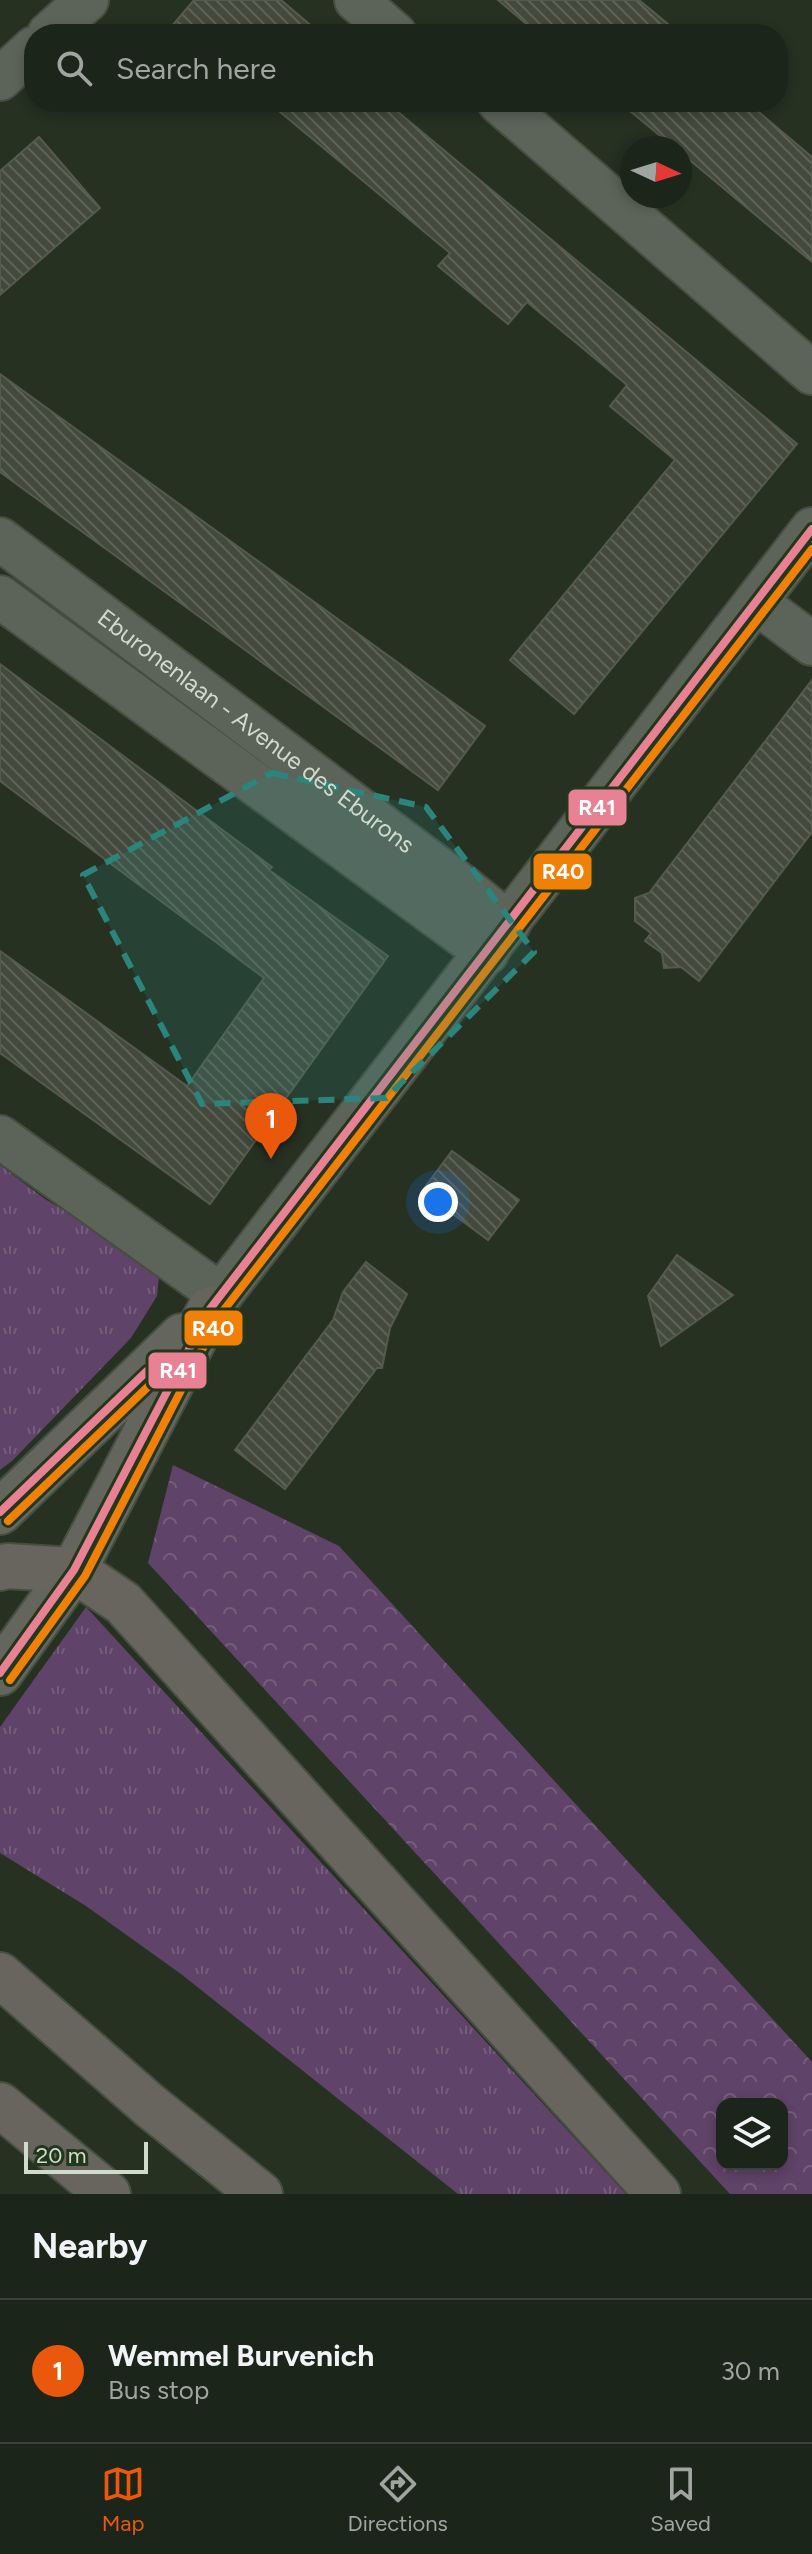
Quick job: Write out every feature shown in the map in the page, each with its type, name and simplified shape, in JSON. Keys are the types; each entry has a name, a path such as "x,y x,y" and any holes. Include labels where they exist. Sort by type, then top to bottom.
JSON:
{"highway":[{"path":"0,1568 74,1570 123,1603 658,2194"},
{"path":"0,1975 149,2105 260,2194"},
{"path":"0,2105 108,2194"}],"main road":[{"path":"0,1512 216,1302"},
{"path":"0,1673 74,1570 216,1302"}],"street":[{"path":"60,24 87,0"},
{"path":"356,0 384,24"},
{"path":"0,79 24,57"},
{"path":"511,112 812,373"},
{"path":"0,1137 216,1302 812,529"},
{"name":"Eburonenlaan - Avenue des Eburons","path":"0,539 466,889 498,939"},
{"name":"Eburonenlaan - Avenue des Eburons","path":"0,597 498,939"},
{"path":"756,602 812,644"}],"highlighted area":[{"path":"272,773 426,807 534,952 386,1098 202,1104 83,875"}],"green space":[{"path":"0,1165 45,1199 135,1253 159,1276 157,1296 131,1338 0,1470"},
{"path":"173,1465 339,1546 812,2062 812,2194 730,2194 148,1563"},
{"path":"86,1607 626,2194 458,2194 181,1974 86,1906 0,1853 0,1727"}],"building":[{"path":"194,0 281,0 309,24 174,24"},
{"path":"498,0 639,0 668,24 526,24"},
{"path":"280,112 398,112 797,444 574,714 510,660 675,460 610,406 627,385 527,302 508,324 438,266 450,253"},
{"path":"631,112 759,112 812,157 812,262 692,162 692,136 660,136"},
{"path":"39,137 100,208 0,295 0,171"},
{"path":"0,374 485,726 438,790 0,472"},
{"path":"0,664 272,867 269,870 388,956 210,1204 0,1053 0,951 187,1086 264,978 0,781"},
{"path":"812,680 812,832 699,981 681,967 664,968 662,953 645,941 651,933 635,921 635,898 649,893"},
{"path":"452,1151 519,1200 488,1240 422,1191"},
{"path":"677,1255 733,1295 661,1346 648,1296"},
{"path":"366,1262 407,1294 390,1328 382,1368 377,1368 285,1489 235,1450 333,1320 343,1292"}],"transit line":[{"name":"R41","path":"0,1673 74,1570 210,1309 812,529"},
{"name":"R40","path":"10,1680 85,1576 220,1315 812,549"},
{"name":"R41","path":"0,1512 147,1371"},
{"name":"R40","path":"8,1521 155,1380"}],"place":[{"name":"Wemmel Burvenich","path":"271,1159"}]}
